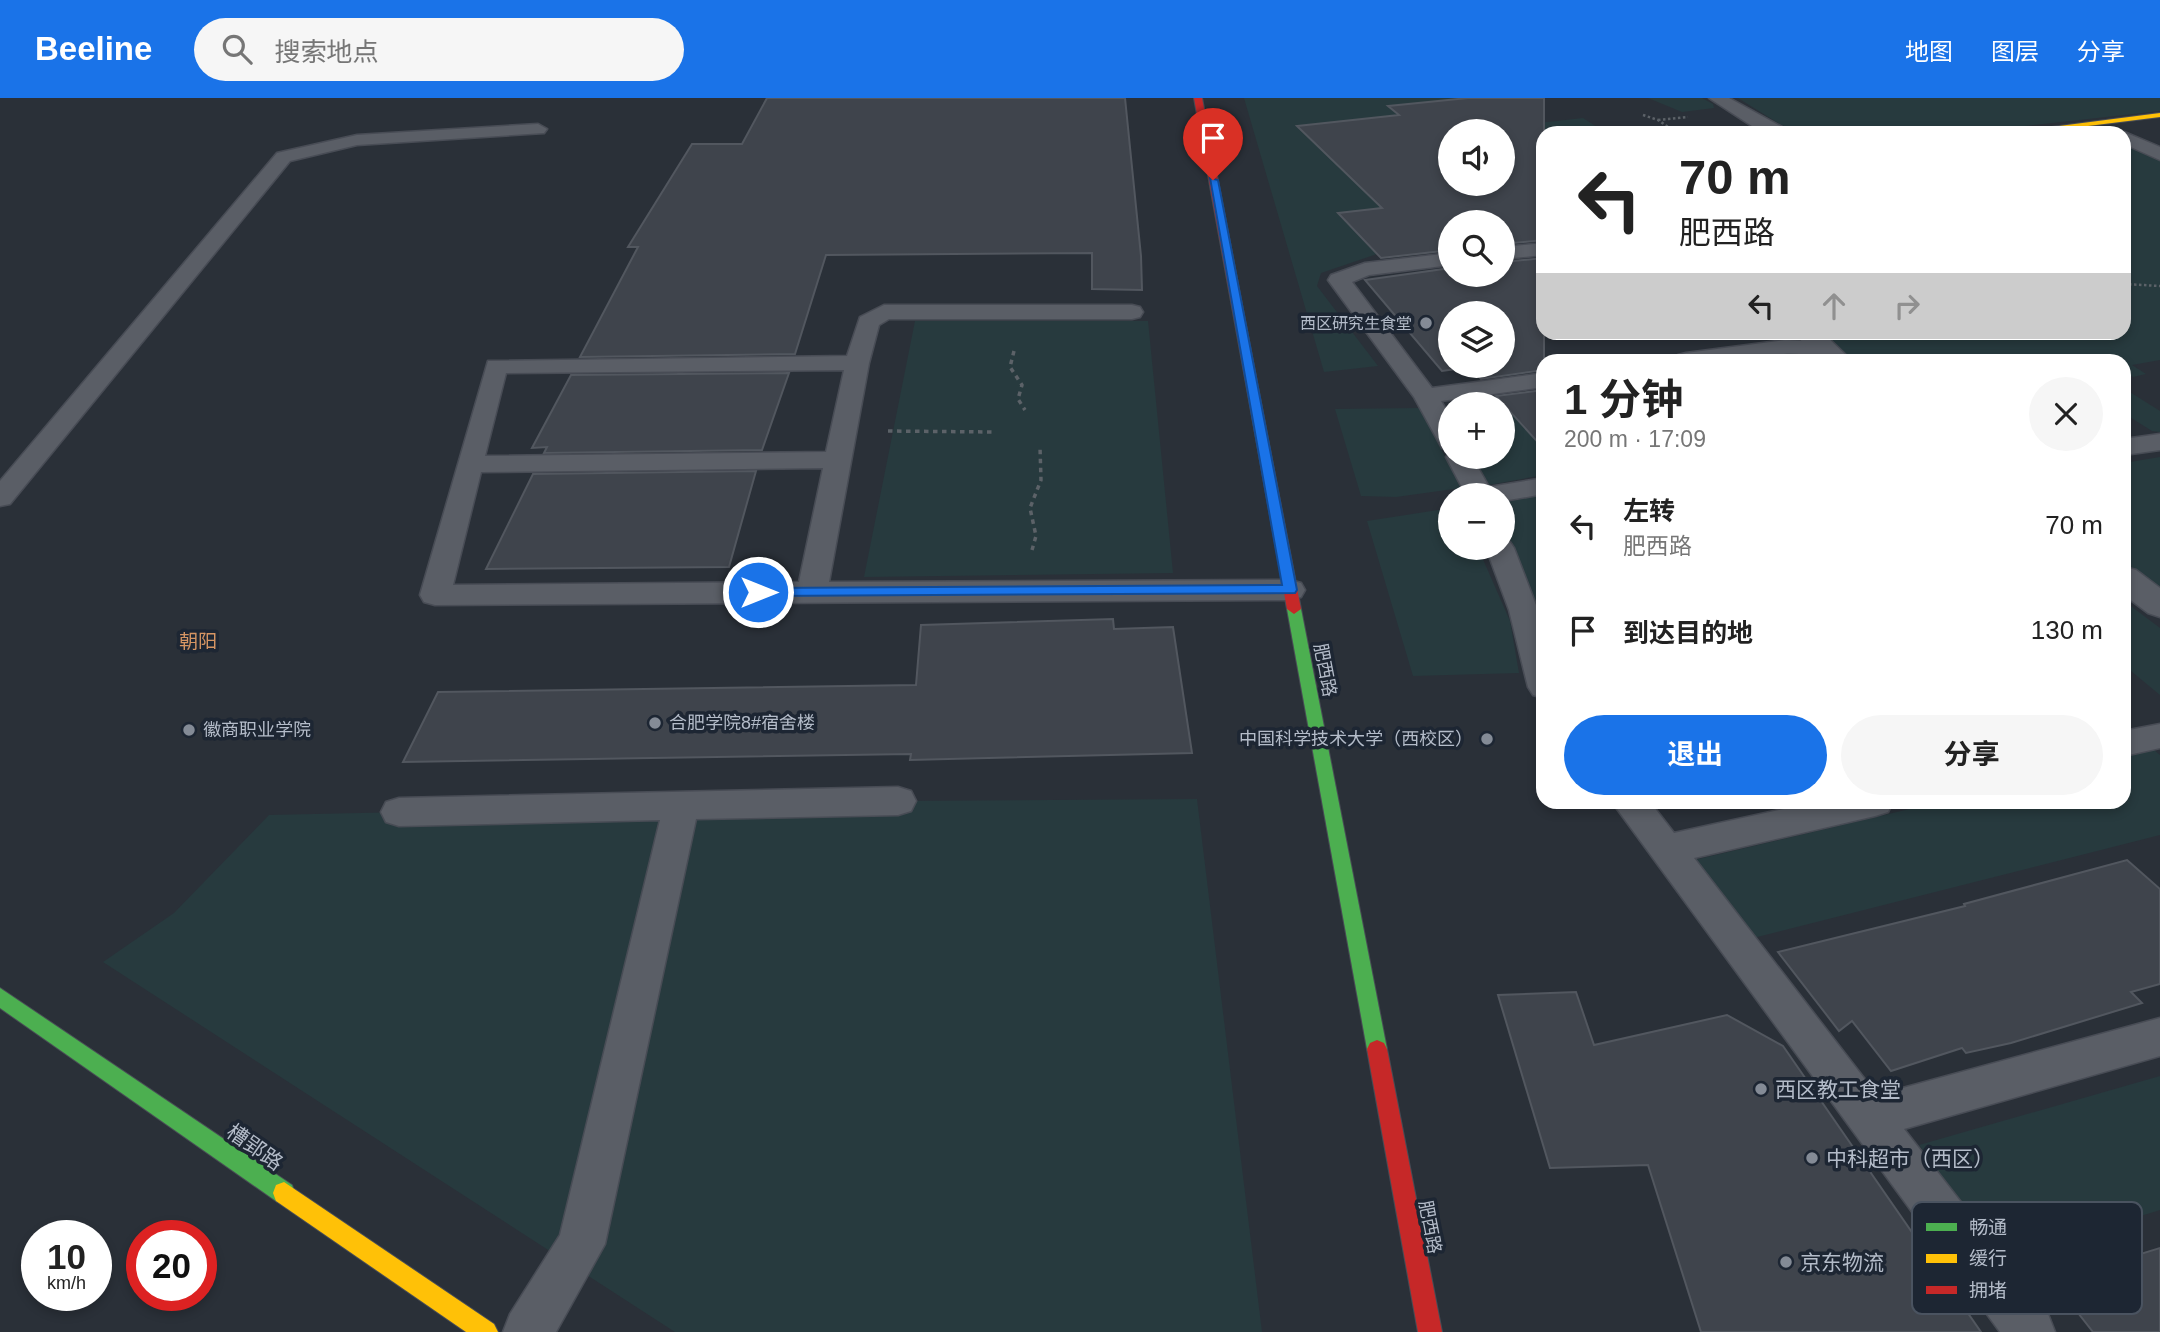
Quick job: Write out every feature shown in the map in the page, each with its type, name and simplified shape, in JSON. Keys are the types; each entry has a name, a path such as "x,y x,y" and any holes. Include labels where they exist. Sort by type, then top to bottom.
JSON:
{"main road":[{"name":"肥西路","path":"1198,98 1430,1332"},
{"path":"2063,126 2160,116"},
{"name":"槽郢路","path":"0,997 486,1332"}],"street":[{"path":"2131,583 2160,605"}],"lane":[{"path":"1717,98 1766,126"},
{"path":"2094,122 2102,126"},
{"path":"0,498 284,157 357,140 538,129"},
{"path":"2131,140 2160,154"},
{"path":"1515,252 1536,249"},
{"path":"1438,261 1365,269 1339,280 1426,396 1438,418"},
{"path":"812,592 857,363 868,322 884,312 1132,312"},
{"path":"1732,354 1785,347 1821,347"},
{"path":"857,363 496,366 435,595 1290,590"},
{"path":"1426,396 1536,381"},
{"path":"2131,446 2160,442"},
{"path":"470,464 837,460"},
{"path":"1515,491 1536,487"},
{"path":"1505,560 1536,640"},
{"path":"2131,742 2160,736"},
{"path":"398,812 898,801"},
{"path":"528,1332 581,1244 681,806"},
{"path":"1635,809 1932,1202"},
{"path":"1666,850 1845,809"},
{"path":"1869,1118 2160,1037"},
{"path":"2016,1314 2030,1332"}],"path":[{"path":"1643,115 1667,126"},
{"path":"2131,284 2160,286"},
{"path":"1010,312 1014,351 1010,367 1022,385 1018,399 1026,410"},
{"path":"844,431 995,432"},
{"path":"1032,591 1030,555 1036,536 1030,508 1041,480 1040,447"}],"green space":[{"path":"1244,98 1468,98 1389,107 1399,115 1438,167 1438,196 1450,196 1453,199 1338,213 1377,254 1321,273 1317,286 1378,366 1324,372"},
{"path":"1648,98 1702,98 1713,104 1714,108 1682,112"},
{"path":"1738,98 2160,98 2160,111 2026,126 1781,125"},
{"path":"1583,118 1595,126 1536,126 1536,132 1515,132 1515,126"},
{"path":"2131,145 2160,158 2160,360 2132,365 2146,374 2131,376 2131,354 1846,354 1827,340 2131,340"},
{"path":"915,321 1148,321 1173,573 864,577"},
{"path":"2131,393 2160,411 2160,432 2152,431 2131,418"},
{"path":"1420,408 1438,443 1438,469 1451,469 1458,483 1438,483 1438,491 1396,497 1361,496 1335,409"},
{"path":"1515,416 1536,441 1536,476 1488,483 1479,469 1515,469"},
{"path":"2160,457 2160,589 2131,567 2131,462"},
{"path":"1536,496 1536,607 1512,560 1515,560 1515,500"},
{"path":"1438,510 1438,560 1483,560 1510,621 1519,673 1413,676 1367,521"},
{"path":"2131,606 2160,628 2160,695 2131,671"},
{"path":"2154,750 2160,755 2160,835 1749,939 1690,861 1909,809 2131,809 2131,756"},
{"path":"1197,799 1262,1332 675,1332 103,962 174,913 269,815 898,801"},
{"path":"2160,1076 2160,1210 2142,1216 2142,1202 1959,1202 1919,1145"}],"building":[{"path":"767,98 1125,98 1142,290 1092,289 1092,253 826,255 795,354 580,357 638,247 628,247 692,144 742,144"},
{"path":"1468,98 1544,98 1544,126 1536,126 1536,241 1515,243 1515,210 1438,210 1438,251 1381,258 1338,213 1382,208 1297,126 1399,115 1388,106"},
{"path":"1536,259 1536,340 1544,340 1544,354 1536,354 1536,371 1515,374 1515,301 1438,301 1438,366 1365,280 1438,270 1438,287 1515,287 1515,261"},
{"path":"789,373 762,450 544,453 547,447 532,448 571,375"},
{"path":"1536,391 1536,440 1515,417 1515,394"},
{"path":"756,471 729,567 486,569 533,474"},
{"path":"1113,619 1114,629 1173,627 1192,753 910,760 911,754 403,762 438,692 916,685 921,625"},
{"path":"2127,860 2160,889 2160,984 2131,992 2142,1003 2011,1043 1966,1053 1962,1048 1891,1071 1852,1021 1839,1031 1778,952 1965,906 1964,904"},
{"path":"1576,992 1594,1045 1727,1015 1783,1046 1912,1232 1912,1314 1969,1314 1981,1332 1701,1332 1648,1165 1550,1168 1498,995"},
{"path":"2160,1248 2160,1332 2093,1332 2079,1314 2142,1314 2142,1254"}],"traffic: fast":[{"path":"1294,609 1377,1049"},
{"path":"0,997 284,1193"}],"traffic: slow":[{"path":"2068,126 2160,115"},
{"path":"284,1193 486,1332"}],"traffic: jam":[{"path":"1198,98 1294,609"},
{"path":"1377,1049 1430,1332"}],"place":[{"name":"西区研究生食堂","path":"1426,323"},
{"name":"合肥学院8#宿舍楼","path":"655,723"},
{"name":"徽商职业学院","path":"189,730"},
{"name":"中国科学技术大学（西校区）","path":"1487,739"},
{"name":"西区教工食堂","path":"1761,1089"},
{"name":"中科超市（西区）","path":"1812,1158"},
{"name":"京东物流","path":"1786,1262"}],"district":[{"name":"朝阳","path":"198,641"}],"route":[{"path":"758,592 1290,590 1213,180"}]}
